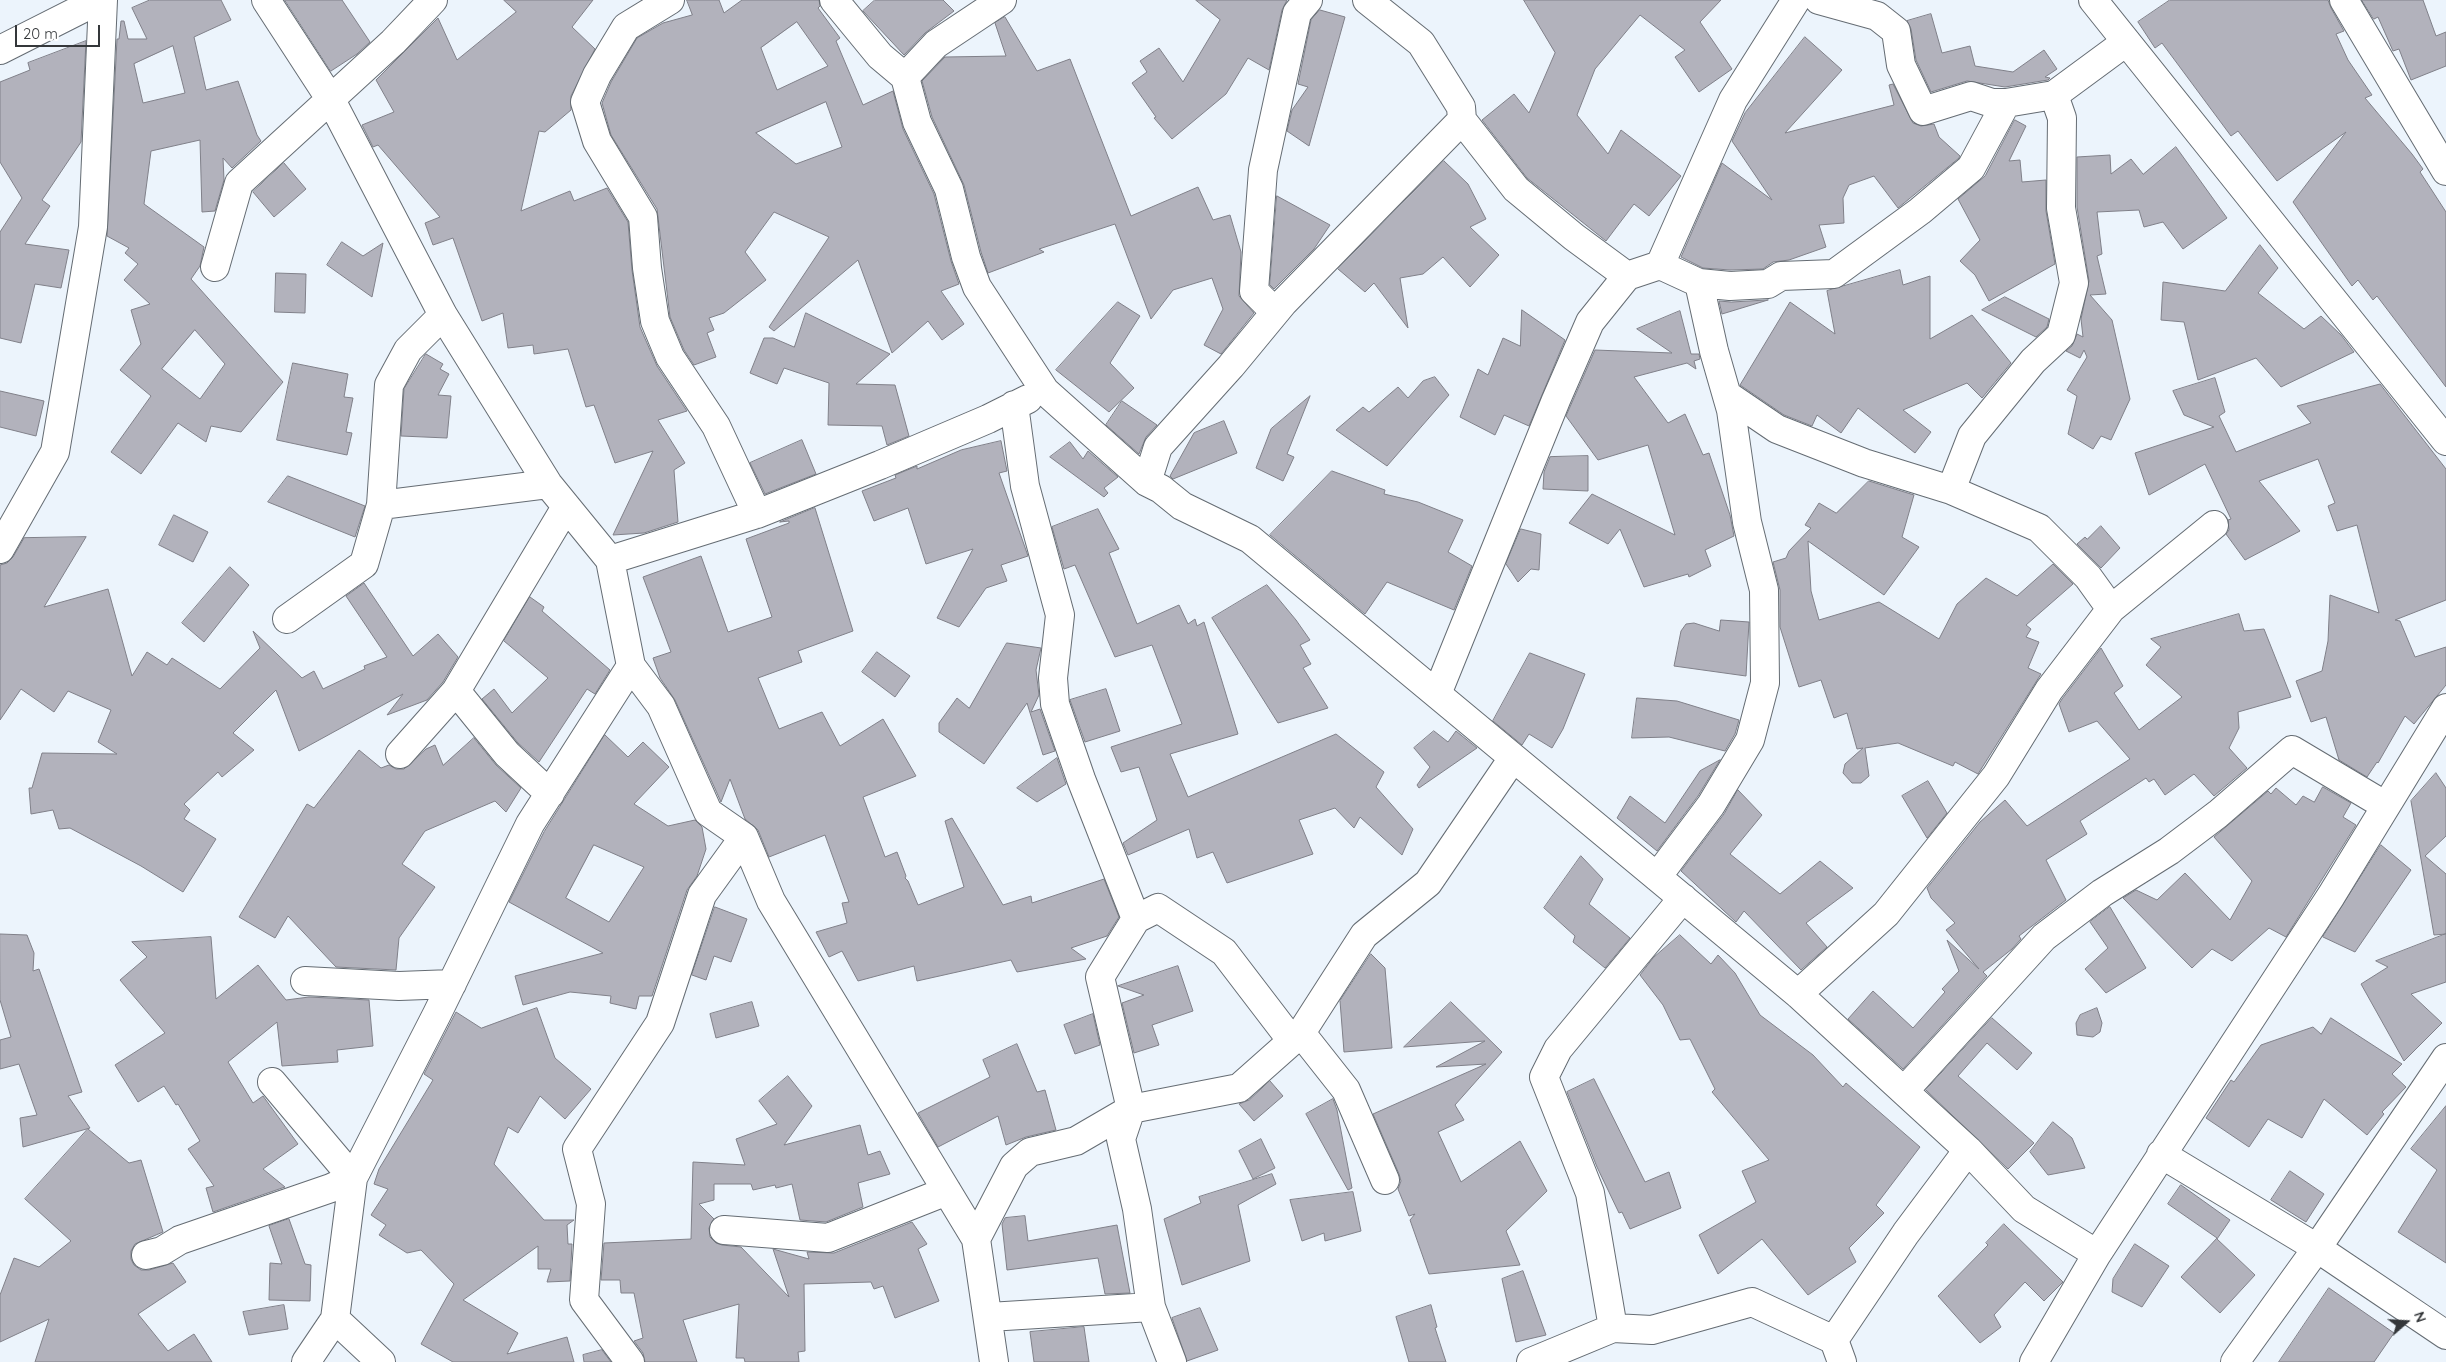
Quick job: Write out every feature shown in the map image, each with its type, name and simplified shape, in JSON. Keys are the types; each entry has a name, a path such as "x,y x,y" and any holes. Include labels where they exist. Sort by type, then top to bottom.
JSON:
{"street":[{"path":"0,50 101,0 92,227 55,452 0,549"},
{"path":"266,0 331,100 443,315 548,484 610,560 631,666 661,706 708,812 744,837 771,901 976,1239 989,1317 994,1362"},
{"path":"215,267 239,183 393,42 433,0"},
{"path":"670,0 626,27 597,75 585,102 597,141 643,216 647,268 655,321 670,357 716,426 757,514"},
{"path":"834,0 880,56 905,77 917,122 949,189 966,257 977,287 1045,391 1147,482 1161,489 1182,506 1250,539 1798,994 1968,1150 2024,1209 2097,1254"},
{"path":"1275,312 1254,291 1263,170 1297,13 1308,0"},
{"path":"1367,0 1421,43 1461,107 1462,120 1516,189 1574,237 1627,276"},
{"path":"1660,265 1733,100 1796,0"},
{"path":"1819,0 1877,16 1896,32 1901,65 1923,111 1971,96 1992,103 2006,103 2054,95 2126,42"},
{"path":"2093,0 2446,441"},
{"path":"2344,0 2446,171"},
{"path":"905,77 936,44 998,2"},
{"path":"1952,490 1972,436 2034,361 2061,335 2074,283 2061,208 2062,118 2054,95"},
{"path":"1437,694 1556,400 1590,322 1627,276 1660,265 1700,283 1730,286 1768,284 1781,276 1834,274 1920,211 1971,168 2006,103"},
{"path":"1147,482 1158,447 1231,366 1275,312 1462,120"},
{"path":"1657,877 1711,805 1750,740 1765,682 1764,590 1747,522 1727,395 1714,351 1700,283"},
{"path":"287,619 364,564 381,505 389,385 408,350 443,315"},
{"path":"610,560 757,514 988,419 1045,391"},
{"path":"1727,395 1777,429 1864,463 1952,490 2039,528 2088,577 2111,609"},
{"path":"1014,405 1025,486 1060,615 1053,678 1055,704 1082,780 1136,919"},
{"path":"381,505 548,484"},
{"path":"400,754 456,691 566,507"},
{"path":"1798,994 1886,914 1996,776 2049,690 2111,609 2214,525"},
{"path":"306,1362 335,1319 353,1178 452,984 530,824 631,666"},
{"path":"456,691 507,754 550,794"},
{"path":"2034,1362 2097,1254 2331,896 2446,708"},
{"path":"1904,1091 2044,937 2102,893 2169,851 2218,814 2292,750 2386,806"},
{"path":"976,1239 1014,1166 1030,1152 1076,1141 1132,1110 1239,1088 1296,1037 1364,935 1428,884 1514,758"},
{"path":"630,1362 584,1300 590,1204 577,1150 660,1023 702,895 744,837"},
{"path":"1613,1328 1590,1193 1544,1077 1558,1049 1682,898"},
{"path":"1172,1362 1151,1307 1137,1210 1121,1139 1132,1110 1100,978 1136,919 1158,908 1224,952 1296,1037 1346,1090 1385,1180"},
{"path":"305,981 399,986 452,984"},
{"path":"2240,1360 2446,1058"},
{"path":"272,1082 353,1178"},
{"path":"1531,1362 1613,1328 1652,1330 1752,1302 1838,1351 1906,1233 1968,1150"},
{"path":"2161,1154 2317,1248 2446,1335"},
{"path":"146,1255 162,1252 180,1240 322,1191 353,1178"},
{"path":"724,1230 828,1238 947,1192"},
{"path":"989,1317 1151,1307"},
{"path":"335,1319 381,1362"}],"building":[{"path":"150,0 221,0 231,20 194,37 206,90 238,81 257,135 261,141 232,168 223,158 224,180 215,211 202,212 200,140 151,151 144,204 204,247 200,266 191,279 283,382 241,432 211,426 206,442 178,423 141,474 111,452 151,396 120,370 141,344 131,310 150,304 124,280 138,264 125,253 129,248 107,236 117,39 119,39 121,21 124,21 128,39 147,39 132,8","holes":["173,46 185,93 143,103 134,64","195,330 225,364 200,399 162,369"]},
{"path":"285,0 342,0 370,42 357,54 331,71"},
{"path":"504,0 593,0 572,27 595,49 571,96 571,110 545,132 539,131 521,211 570,191 574,201 607,188 628,222 640,327 657,366 687,411 658,420 685,463 674,470 678,522 644,533 613,535 653,451 615,463 594,405 586,407 568,349 534,354 533,345 508,348 503,313 482,321 453,238 433,245 425,223 440,217 378,145 373,147 362,125 394,112 376,80 438,18 457,60 516,12"},
{"path":"687,0 719,0 724,13 742,0 819,0 820,6 818,8 840,38 836,41 863,105 893,91 903,129 934,194 951,261 959,284 941,291 964,324 942,340 928,321 892,353 858,260 774,331 769,327 829,237 774,212 745,252 766,280 724,313 709,318 714,330 707,333 716,357 694,365 684,350 670,317 657,209 611,135 602,103 611,82 637,38 663,23 692,15","holes":["797,22 828,66 777,90 761,48","826,102 842,147 796,164 756,133"]},
{"path":"875,0 943,0 954,11 925,33 904,55 863,11"},
{"path":"1196,0 1287,0 1282,10 1269,70 1248,58 1226,94 1172,139 1154,118 1156,117 1132,83 1147,72 1140,61 1159,48 1183,82 1220,20"},
{"path":"1524,0 1721,0 1700,22 1732,69 1699,92 1675,57 1685,50 1640,15 1595,69 1577,115 1608,154 1621,130 1681,176 1649,216 1634,204 1606,241 1527,178 1482,120 1514,94 1529,113 1555,53"},
{"path":"2170,0 2328,0 2344,31 2336,34 2348,60 2372,95 2365,98 2423,169 2420,172 2446,212 2446,387 2377,296 2373,300 2358,280 2352,286 2293,202 2346,132 2277,181 2238,131 2231,136 2162,43 2155,48 2138,22"},
{"path":"2362,0 2423,0 2436,36 2446,32 2446,66 2411,80 2399,49 2393,51 2378,17 2374,19"},
{"path":"1320,10 1345,17 1309,146 1287,131 1292,110 1308,87 1298,84 1311,20"},
{"path":"1931,14 1942,53 1970,46 1975,66 2013,72 2044,50 2057,69 2045,77 2050,78 2048,80 2005,87 1967,81 1931,92 1916,60 1911,29 1907,21"},
{"path":"1005,17 1037,71 1070,59 1131,216 1198,187 1213,220 1230,215 1241,252 1239,296 1254,313 1221,354 1204,345 1223,309 1212,278 1173,290 1151,319 1115,224 1039,249 1044,252 988,273 964,185 932,117 922,81 945,57 1006,56 995,23"},
{"path":"1805,37 1842,70 1785,133 1894,105 1889,85 1893,84 1913,123 1921,126 1934,124 1939,137 1960,156 1959,158 1898,208 1874,176 1849,185 1843,198 1844,223 1819,225 1826,247 1789,260 1773,262 1763,269 1730,270 1703,268 1681,257 1722,163 1772,200 1732,141 1745,113"},
{"path":"86,41 81,142 42,200 50,206 25,244 69,250 61,288 35,284 21,343 0,338 0,232 22,198 0,162 0,82 30,70 28,63"},
{"path":"2015,120 2026,126 2009,161 2020,160 2022,182 2046,180 2046,211 2055,264 1989,301 1975,275 1960,261 1980,240 1958,199 1985,176"},
{"path":"2176,147 2227,218 2183,249 2163,222 2144,227 2139,210 2097,212 2102,254 2097,256 2106,294 2090,295 2112,320 2130,399 2111,440 2101,436 2093,449 2068,434 2077,396 2067,390 2087,357 2084,350 2080,358 2066,351 2072,346 2077,334 2083,337 2081,319 2089,281 2077,207 2077,157 2110,155 2111,174 2131,159 2143,174"},
{"path":"1444,161 1468,184 1486,219 1470,227 1499,255 1470,287 1443,257 1423,274 1400,278 1408,328 1374,283 1365,292 1338,269"},
{"path":"284,163 306,189 274,217 253,192"},
{"path":"1277,196 1330,225 1314,249 1274,289 1270,285"},
{"path":"342,242 363,256 383,243 372,297 327,265"},
{"path":"2260,245 2278,268 2258,293 2304,329 2321,316 2341,335 2354,352 2281,387 2256,358 2198,380 2184,322 2161,320 2163,282 2225,291"},
{"path":"1900,270 1903,285 1930,276 1930,339 1972,315 2011,363 1982,398 1967,383 1903,410 1931,432 1915,453 1858,408 1841,433 1817,415 1812,426 1784,415 1740,385 1790,302 1835,334 1827,291"},
{"path":"276,273 306,274 305,313 275,312"},
{"path":"2005,297 2049,319 2047,327 2036,337 1982,310"},
{"path":"1768,300 1722,314 1719,301 1731,302"},
{"path":"1118,302 1140,316 1110,363 1134,388 1109,412 1056,370"},
{"path":"1522,310 1565,340 1529,426 1504,415 1495,435 1460,417 1478,369 1488,375 1503,338 1520,346"},
{"path":"1680,311 1691,354 1699,354 1700,359 1694,361 1696,369 1687,363 1634,377 1668,423 1685,414 1703,455 1709,453 1730,515 1734,536 1705,550 1711,566 1689,577 1688,574 1644,587 1620,529 1608,544 1569,523 1592,494 1675,535 1648,445 1598,460 1566,416 1595,350 1672,353 1637,329"},
{"path":"806,313 890,354 856,384 895,385 909,436 887,445 882,426 828,425 829,383 784,368 777,384 750,373 764,338 773,338 794,347"},
{"path":"426,354 443,364 440,369 449,374 438,395 451,396 447,438 401,436 404,389"},
{"path":"293,363 348,374 344,397 353,398 346,432 352,433 347,455 277,440"},
{"path":"1435,377 1449,395 1387,466 1336,430 1363,407 1369,412 1398,387 1408,398 1423,381"},
{"path":"2215,378 2225,412 2219,416 2236,452 2311,423 2297,406 2380,384 2446,469 2446,600 2395,620 2400,621 2415,657 2446,647 2446,685 2414,724 2405,716 2378,763 2367,777 2339,760 2326,717 2311,722 2296,681 2322,671 2328,641 2330,595 2379,613 2357,525 2337,531 2328,506 2335,503 2318,459 2259,481 2300,531 2245,560 2226,534 2229,530 2228,520 2231,519 2205,464 2149,495 2135,453 2214,427 2184,415 2173,391"},
{"path":"0,391 44,401 36,436 0,427"},
{"path":"1310,396 1287,454 1294,457 1283,481 1256,468 1271,429"},
{"path":"1122,401 1157,425 1146,437 1139,454 1106,425"},
{"path":"1224,421 1237,453 1173,479 1170,476 1194,433"},
{"path":"802,440 816,474 765,494 750,463"},
{"path":"1001,441 1007,471 999,473 1028,556 1001,565 1007,581 986,588 959,627 937,618 973,549 926,564 908,508 874,521 862,491 896,478 895,475 917,466 917,469 961,450"},
{"path":"1070,442 1083,459 1088,451 1118,477 1104,488 1108,493 1104,497 1050,457"},
{"path":"1588,456 1588,491 1543,489 1544,472 1550,457"},
{"path":"1332,471 1385,490 1384,494 1418,502 1463,520 1448,552 1472,566 1454,610 1387,582 1365,614 1270,535"},
{"path":"288,476 365,506 355,537 268,502"},
{"path":"1869,481 1914,495 1902,537 1919,547 1884,595 1808,541 1811,591 1819,620 1879,602 1939,639 1957,604 1986,578 2017,596 2053,564 2073,584 2026,625 2031,629 2026,637 2039,642 2028,668 2041,674 1978,774 1955,762 1953,766 1898,743 1865,748 1869,776 1861,783 1852,783 1843,773 1845,764 1863,748 1857,749 1847,713 1834,718 1821,680 1799,687 1780,627 1780,590 1773,562 1786,558 1789,551 1811,528 1805,525 1819,503 1836,513"},
{"path":"815,508 853,631 798,651 802,662 758,678 779,729 822,712 840,746 883,719 916,776 863,797 885,857 897,852 906,876 905,878 918,905 964,887 945,821 952,818 1003,905 1031,896 1032,903 1104,879 1119,917 1107,936 1071,948 1086,959 1017,972 1011,960 917,981 914,966 858,981 842,951 829,957 816,932 847,923 842,903 849,902 825,835 769,857 758,830 745,819 730,779 721,802 675,700 660,678 653,658 671,652 643,577 701,556 728,632 772,617 746,539 789,523 789,521 780,522"},
{"path":"1098,509 1119,549 1109,553 1137,624 1179,605 1188,624 1195,619 1197,626 1204,622 1238,734 1170,754 1188,797 1336,734 1384,772 1376,787 1413,829 1402,855 1360,817 1354,828 1335,808 1299,820 1313,854 1227,883 1213,852 1197,858 1189,829 1128,855 1123,843 1157,820 1139,767 1121,772 1111,747 1182,724 1152,645 1115,657 1075,565 1064,569 1052,527"},
{"path":"174,515 208,532 193,562 159,545"},
{"path":"2101,526 2120,548 2101,568 2077,544 2085,537 2087,539"},
{"path":"1521,529 1541,534 1539,570 1531,569 1518,582 1506,564"},
{"path":"86,537 44,607 108,589 132,676 147,652 167,665 172,658 220,689 260,648 253,631 302,678 314,671 323,689 365,669 364,666 387,657 346,596 364,583 413,656 438,634 458,657 443,682 427,700 387,715 403,694 299,751 276,690 233,733 254,750 222,777 218,772 184,804 190,810 184,819 216,839 183,892 141,866 70,828 59,829 53,810 31,814 29,788 32,788 42,753 117,754 98,742 111,710 68,691 54,712 21,689 0,720 0,565 7,563 13,557 24,538"},
{"path":"230,567 249,585 204,642 182,623"},
{"path":"1267,585 1310,640 1300,645 1311,664 1303,668 1328,708 1278,723 1212,618"},
{"path":"530,597 544,607 542,611 610,670 595,694 587,689 539,762 518,743 482,699 494,689 512,713 548,678 504,641"},
{"path":"2239,614 2244,631 2264,629 2291,697 2238,712 2239,728 2229,748 2247,768 2214,796 2194,774 2165,795 2154,779 2149,782 2146,778 2080,821 2087,834 2046,860 2066,900 2019,936 2021,939 2012,949 1983,972 1987,976 1903,1069 1848,1019 1873,991 1913,1028 1945,992 1942,989 1959,971 1947,940 1979,969 1946,930 1955,923 1931,898 1927,888 1980,822 2005,800 2027,826 2130,759 2097,721 2069,732 2059,704 2062,699 2101,648 2123,686 2114,693 2139,730 2182,697 2146,665 2161,647 2151,639"},
{"path":"1721,620 1749,622 1746,676 1674,666 1681,631 1686,624 1694,623 1719,631"},
{"path":"1007,643 1041,648 1036,670 1039,695 1031,712 1040,709 1055,751 1043,755 1027,703 984,764 939,732 939,723 957,698 969,708"},
{"path":"877,652 910,676 895,697 862,672"},
{"path":"1530,653 1585,674 1563,729 1552,748 1529,734 1522,745 1493,721"},
{"path":"1106,689 1120,731 1085,742 1070,700"},
{"path":"1637,698 1677,701 1739,720 1735,734 1725,751 1669,737 1632,738"},
{"path":"1434,731 1448,742 1456,731 1477,748 1419,788 1417,785 1430,767 1414,748"},
{"path":"605,735 628,757 643,742 669,767 634,804 668,826 695,820 702,827 706,849 697,876 687,890 652,996 639,996 636,1009 610,1003 611,996 570,992 523,1005 515,976 603,953 509,902 544,832","holes":["594,845 644,867 609,922 566,898"]},
{"path":"474,738 496,765 521,788 506,812 495,801 425,831 402,864 435,887 399,938 396,970 336,967 288,916 275,938 239,917 307,804 314,808 359,750 381,768 389,765 396,769 404,769 426,749 435,745 443,765"},
{"path":"1057,758 1066,784 1037,802 1017,788"},
{"path":"1720,760 1698,796 1657,851 1617,818 1630,796 1665,823 1700,771"},
{"path":"2436,773 2446,788 2446,836 2425,856 2446,874 2446,934 2434,935 2411,801"},
{"path":"1928,781 1947,813 1927,838 1902,796"},
{"path":"2323,787 2351,803 2343,817 2356,825 2286,937 2269,928 2232,961 2212,949 2192,968 2123,898 2136,890 2157,900 2185,873 2230,920 2252,881 2214,837 2268,791 2271,794 2276,788 2296,805 2303,796 2314,802"},
{"path":"1738,790 1762,815 1730,854 1780,894 1820,861 1853,888 1806,923 1827,947 1801,970 1744,911 1736,922 1681,871 1724,814"},
{"path":"2381,845 2411,870 2355,952 2323,937"},
{"path":"1581,856 1603,879 1589,904 1630,938 1605,968 1573,942 1575,936 1544,908"},
{"path":"715,907 747,919 731,962 714,956 706,980 692,975"},
{"path":"2110,907 2146,968 2106,993 2085,969 2108,948 2090,922"},
{"path":"0,934 27,935 34,953 33,971 39,969 82,1092 68,1096 90,1128 23,1147 20,1118 37,1115 19,1064 0,1069 0,1040 11,1037 0,1000"},
{"path":"2446,934 2446,982 2411,994 2442,1023 2404,1061 2361,984 2388,967 2376,961"},
{"path":"1680,935 1711,964 1718,955 1735,973 1760,1015 1813,1055 1843,1087 1846,1083 1920,1147 1876,1205 1884,1213 1849,1248 1856,1262 1808,1295 1762,1239 1718,1274 1699,1235 1756,1202 1742,1171 1769,1160 1712,1092 1715,1089 1690,1039 1680,1040 1663,1005 1640,975 1653,958"},
{"path":"211,937 216,999 258,965 286,1000 309,997 369,1000 373,1046 337,1050 338,1062 282,1066 277,1022 228,1062 253,1103 263,1096 298,1144 263,1169 285,1187 213,1212 206,1188 214,1186 188,1149 200,1141 178,1104 176,1105 164,1086 138,1102 115,1065 165,1033 120,980 147,957 132,942"},
{"path":"1371,954 1385,968 1392,1048 1344,1052 1340,1001"},
{"path":"1178,966 1193,1011 1152,1025 1159,1045 1134,1053 1122,1003 1144,995 1118,986"},
{"path":"752,1002 759,1026 716,1038 710,1014"},
{"path":"1451,1002 1502,1052 1455,1105 1464,1120 1438,1132 1461,1182 1520,1141 1547,1191 1506,1231 1520,1265 1429,1274 1410,1220 1415,1214 1409,1216 1398,1189 1401,1181 1399,1174 1373,1114 1486,1064 1436,1067 1485,1041 1404,1047"},
{"path":"537,1008 555,1058 591,1089 565,1119 540,1096 518,1133 508,1127 494,1164 544,1220 574,1220 567,1225 568,1244 572,1244 570,1281 547,1282 551,1269 538,1269 538,1246 463,1300 518,1333 507,1354 567,1337 574,1362 453,1362 421,1344 454,1284 421,1250 407,1253 379,1235 386,1225 371,1215 388,1189 374,1184 379,1169 433,1080 424,1074 456,1012 481,1028"},
{"path":"2097,1008 2102,1023 2100,1032 2093,1037 2077,1035 2076,1023 2080,1015"},
{"path":"1093,1014 1100,1045 1075,1054 1064,1025"},
{"path":"1992,1018 2032,1053 2017,1070 1987,1043 1958,1076 2034,1143 2008,1169 1926,1090"},
{"path":"2331,1018 2402,1064 2392,1074 2406,1087 2382,1112 2384,1114 2367,1135 2324,1099 2302,1138 2268,1119 2249,1147 2206,1118 2231,1080 2234,1082 2261,1045 2313,1027 2321,1034"},
{"path":"1017,1044 1037,1092 1045,1090 1056,1130 1026,1137 1006,1145 998,1116 938,1147 918,1113 990,1077 983,1060"},
{"path":"788,1076 812,1106 784,1145 860,1125 868,1155 880,1151 890,1174 858,1183 863,1207 826,1222 800,1220 792,1184 776,1188 775,1185 753,1190 751,1184 714,1184 714,1200 699,1204 714,1219 709,1228 710,1237 716,1243 722,1245 741,1247 789,1297 773,1249 809,1259 807,1252 834,1253 912,1222 927,1244 918,1249 939,1301 895,1318 883,1286 874,1289 871,1282 804,1284 805,1351 798,1352 799,1362 745,1362 744,1358 736,1358 739,1304 683,1320 697,1362 645,1362 643,1353 634,1341 643,1338 634,1293 621,1293 620,1280 601,1280 604,1243 691,1239 693,1162 745,1165 736,1139 777,1124 759,1101"},
{"path":"1594,1079 1645,1182 1669,1172 1681,1208 1630,1229 1622,1212 1619,1213 1597,1167 1567,1092"},
{"path":"1270,1081 1283,1096 1254,1121 1239,1104 1249,1100"},
{"path":"1333,1099 1337,1110 1352,1188 1348,1190 1306,1114"},
{"path":"2446,1106 2446,1263 2398,1232 2437,1170 2411,1149"},
{"path":"2053,1122 2072,1138 2085,1168 2048,1175 2030,1152"},
{"path":"88,1129 129,1163 141,1160 163,1232 135,1244 131,1251 131,1259 134,1265 141,1270 149,1270 173,1263 186,1282 138,1314 168,1351 194,1334 212,1362 35,1362 49,1319 0,1342 0,1295 14,1258 39,1267 71,1241 25,1199"},
{"path":"1261,1139 1275,1168 1253,1179 1239,1151"},
{"path":"2290,1171 2324,1194 2306,1222 2271,1200"},
{"path":"1272,1174 1276,1184 1238,1205 1250,1261 1182,1285 1164,1219 1201,1203 1199,1197"},
{"path":"2181,1185 2230,1220 2217,1239 2255,1275 2220,1313 2181,1277 2217,1238 2168,1204"},
{"path":"1353,1192 1361,1231 1325,1241 1324,1233 1302,1241 1290,1200"},
{"path":"1025,1216 1028,1241 1117,1225 1130,1293 1105,1294 1098,1258 1007,1270 1002,1224 1005,1218"},
{"path":"289,1219 305,1264 311,1265 310,1301 269,1300 270,1263 282,1264 269,1226"},
{"path":"2004,1224 2063,1282 2044,1301 2025,1282 1994,1315 2001,1327 1980,1343 1938,1296 1988,1245 1986,1243"},
{"path":"2135,1244 2169,1266 2142,1307 2112,1292 2113,1279"},
{"path":"1523,1271 1546,1335 1516,1342 1502,1279"},
{"path":"2329,1288 2394,1333 2374,1362 2279,1362"},
{"path":"284,1305 288,1329 249,1335 243,1312"},
{"path":"1431,1305 1437,1327 1435,1328 1446,1362 1409,1362 1396,1317"},
{"path":"1200,1308 1218,1350 1187,1361 1172,1318"},
{"path":"1084,1327 1089,1362 1034,1362 1030,1332"},
{"path":"602,1350 611,1362 584,1362 583,1355"}]}
